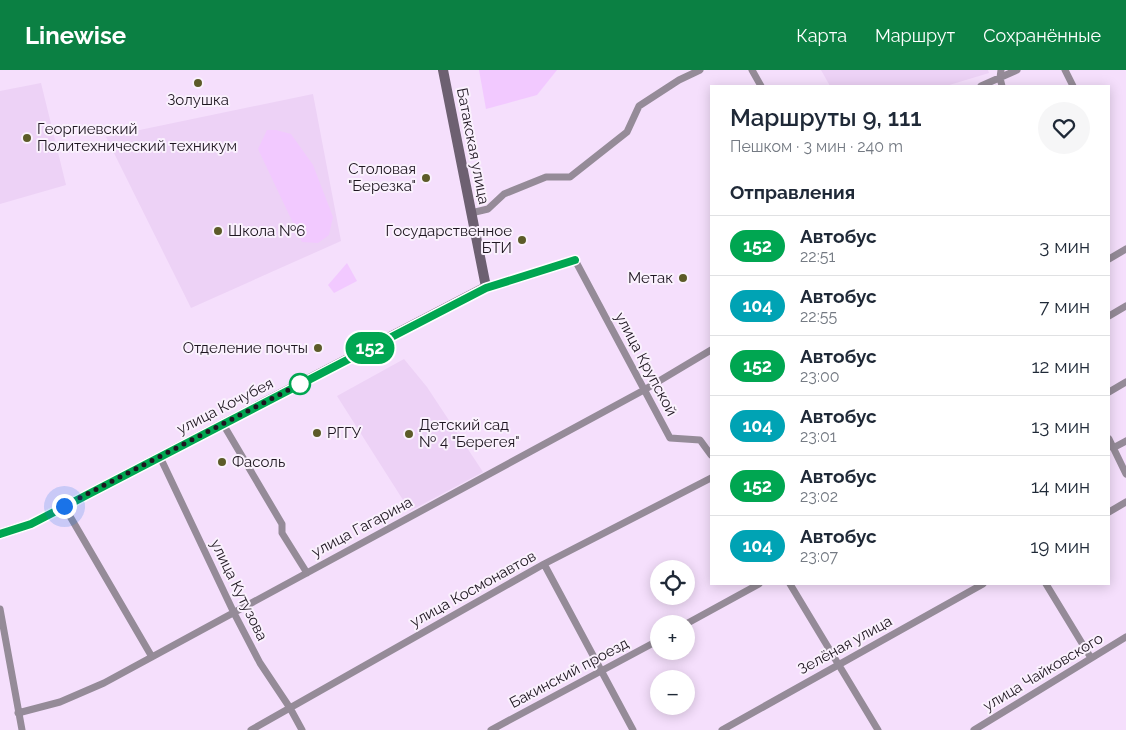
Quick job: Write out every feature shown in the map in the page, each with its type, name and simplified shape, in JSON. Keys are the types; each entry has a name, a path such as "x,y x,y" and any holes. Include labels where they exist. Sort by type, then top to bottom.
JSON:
{"main road":[{"name":"Батакская улица","path":"443,70 486,288"},
{"name":"улица Кочубея","path":"0,534 31,524 486,288"}],"street":[{"path":"471,213 488,209 504,194 546,177 570,177 627,132 639,106 679,80 700,70"},
{"path":"752,70 760,85"},
{"path":"984,85 1001,74 1017,70"},
{"path":"1065,70 1072,85"},
{"path":"1110,257 1126,249"},
{"name":"улица Кочубея","path":"486,288 575,260"},
{"name":"улица Крупской","path":"575,260 670,438 700,440 710,455"},
{"path":"1110,315 1126,306"},
{"name":"улица Гагарина","path":"18,713 60,702 104,683 644,390 710,351"},
{"path":"1110,391 1126,382"},
{"path":"223,424 282,524 282,533 307,573"},
{"path":"1113,448 1126,440"},
{"path":"1110,441 1126,474"},
{"name":"улица Кутузова","path":"160,457 234,613 260,663 290,708 302,730"},
{"name":"улица Космонавтов","path":"251,730 544,564 710,479"},
{"path":"1110,511 1126,502"},
{"path":"64,506 152,657"},
{"path":"544,564 632,730"},
{"path":"695,619 757,585"},
{"path":"791,585 840,664 878,730"},
{"name":"Зелёная улица","path":"722,730 980,585"},
{"path":"1047,585 1091,658"},
{"path":"0,608 22,730"},
{"name":"улица Чайковского","path":"974,730 1126,637"},
{"name":"Бакинский проезд","path":"491,730 650,645"}],"shaded area":[{"path":"479,70 557,70 537,95 486,109"},
{"path":"821,70 988,70 989,73 949,85 829,85"},
{"name":"Георгиевский Политехнический техникум","path":"41,83 66,185 0,204 0,91"},
{"path":"313,94 341,241 191,308 106,137"},
{"path":"267,130 291,134 313,165 333,217 329,235 318,243 302,242 258,149"},
{"path":"347,263 357,281 334,293 328,285"},
{"name":"Детский сад № 4 \"Берегея\"","path":"404,359 427,387 483,472 410,511 337,396"}],"bus line":[{"name":"152","path":"0,534 31,524 486,288 575,260"}],"place":[{"name":"Золушка","path":"198,83"},
{"name":"Георгиевский Политехнический техникум","path":"27,138"},
{"name":"Столовая \"Березка\"","path":"426,178"},
{"name":"Школа №6","path":"218,231"},
{"name":"Государственное БТИ","path":"522,240"},
{"name":"Метак","path":"683,278"},
{"name":"Отделение почты","path":"318,348"},
{"name":"РГГУ","path":"317,433"},
{"name":"Детский сад № 4 \"Берегея\"","path":"409,434"},
{"name":"Фасоль","path":"222,462"}],"route":[{"path":"64,506 300,384"}]}
